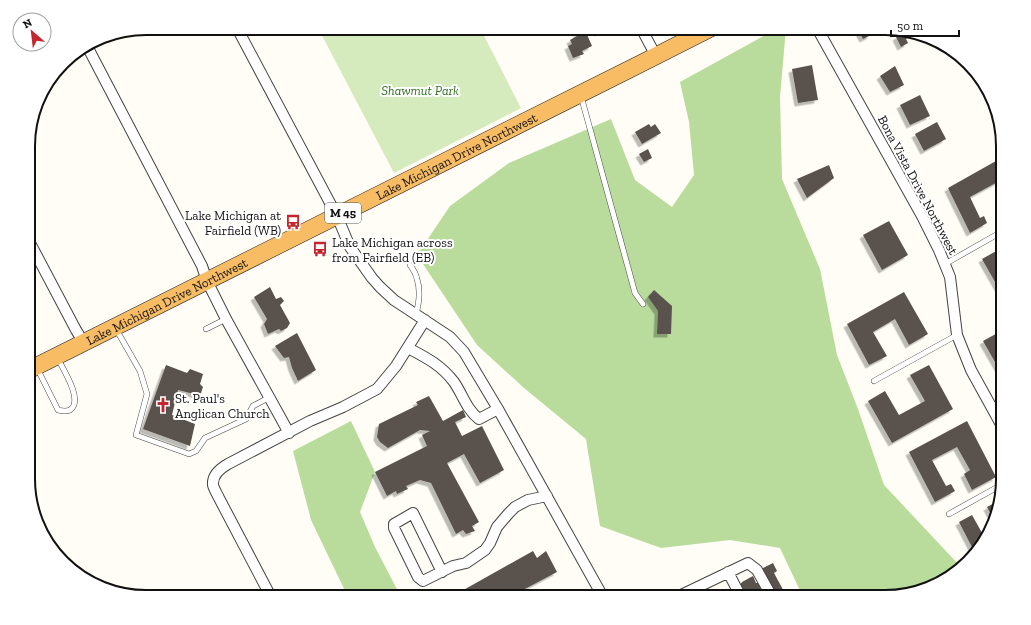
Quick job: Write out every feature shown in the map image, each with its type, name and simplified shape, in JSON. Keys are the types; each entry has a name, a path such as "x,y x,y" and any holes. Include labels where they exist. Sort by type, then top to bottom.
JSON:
{"highway":[{"name":"Lake Michigan Drive Northwest","path":"35,366 697,35"}],"street":[{"path":"241,35 337,216 350,247 372,278 394,300 450,337 464,352 498,409 599,590"},
{"path":"645,35 656,56"},
{"name":"Bona Vista Drive Northwest","path":"821,35 922,216 939,250 950,277 957,335 971,370 996,415"},
{"path":"89,50 202,266 207,281 226,319 289,433"},
{"path":"35,252 84,343"},
{"path":"267,590 213,486 214,477 220,469 228,464 310,421 343,407 377,389 396,366 408,348 420,317"},
{"path":"408,348 434,362 445,372 455,383 472,413 479,418 498,409"},
{"path":"442,572 413,513 394,524 394,528 418,577 423,581 442,572 453,566 466,563 485,550 497,527 515,507 528,500 547,496"},
{"path":"691,590 748,563 757,570 768,590"},
{"path":"728,572 737,590"}],"lane":[{"path":"580,94 636,293 643,304"},
{"path":"945,264 996,235"},
{"path":"410,265 419,285 420,317"},
{"path":"206,329 226,319"},
{"path":"115,327 140,371 147,394 136,435 189,454 196,451 205,438 246,419 253,406 270,397"},
{"path":"874,380 957,335"},
{"path":"35,373 58,410 63,412 69,411 74,406 74,394 56,356"},
{"path":"992,407 996,405"},
{"path":"949,514 996,488"}],"green space":[{"name":"Shawmut Park","path":"322,35 484,35 521,108 394,173"},
{"path":"765,35 785,35 780,97 782,179 820,269 837,355 858,409 884,485 957,563 953,567 927,582 907,588 892,590 800,590 780,548 730,540 661,548 600,526 586,439 524,388 477,345 417,255 450,206 509,163 611,119 635,180 672,207 694,175 689,122 680,82"},
{"path":"351,421 375,472 360,512 375,547 397,590 345,590 311,520 293,451"}],"building":[{"path":"587,35 592,46 582,51 584,54 573,58 568,46 572,44 570,40 577,36"},
{"path":"861,35 871,35 863,39"},
{"path":"898,36 908,38 906,39 908,43 901,47 896,37"},
{"path":"812,65 818,100 798,103 792,69"},
{"path":"895,66 904,85 890,92 880,76"},
{"path":"920,95 930,116 910,125 900,105"},
{"path":"937,122 946,139 924,151 915,134"},
{"path":"649,124 651,127 655,124 661,133 642,144 635,132"},
{"path":"648,149 652,158 644,162 639,154"},
{"path":"996,161 996,183 970,197 980,218 984,216 987,223 970,233 948,188"},
{"path":"829,165 834,178 807,198 797,179"},
{"path":"889,221 908,255 882,270 863,235"},
{"path":"996,251 996,284 982,259"},
{"path":"270,287 276,299 281,297 284,301 280,305 290,323 287,328 281,331 279,329 268,334 264,324 267,319 254,297"},
{"path":"654,290 672,306 671,334 657,334 658,311 648,297"},
{"path":"904,292 928,334 909,345 895,319 873,332 887,356 869,365 847,324"},
{"path":"297,333 316,370 298,381 289,357 284,358 275,346"},
{"path":"996,334 996,364 983,341"},
{"name":"St. Paul's Anglican Church","path":"166,365 187,373 190,369 203,374 200,384 203,387 201,393 198,395 178,390 172,415 195,424 190,446 143,429"},
{"path":"929,365 953,409 892,443 868,401 885,391 899,415 925,401 910,375"},
{"path":"429,396 443,421 463,410 466,417 455,422 462,436 482,426 504,470 480,483 464,454 447,463 479,522 472,526 475,531 466,534 463,530 456,534 431,483 420,480 406,486 408,489 397,494 396,491 387,496 375,472 427,446 422,435 430,431 420,430 388,448 380,442 377,437 379,424 418,405 416,402"},
{"path":"967,421 996,477 972,490 964,474 970,470 957,447 932,460 946,486 951,484 955,491 935,502 909,452"},
{"path":"993,504 990,513 987,507"},
{"path":"972,515 982,533 972,548 959,522"},
{"path":"533,551 537,558 546,551 557,572 523,590 463,590"},
{"path":"773,563 777,571 774,573 783,590 772,590 761,569"},
{"path":"753,576 762,590 741,590 739,587 742,582"}],"place":[{"name":"Lake Michigan at Fairfield (WB)","path":"293,222"},
{"name":"Lake Michigan across from Fairfield (EB)","path":"320,249"},
{"name":"St. Paul's Anglican Church","path":"163,405"}]}
